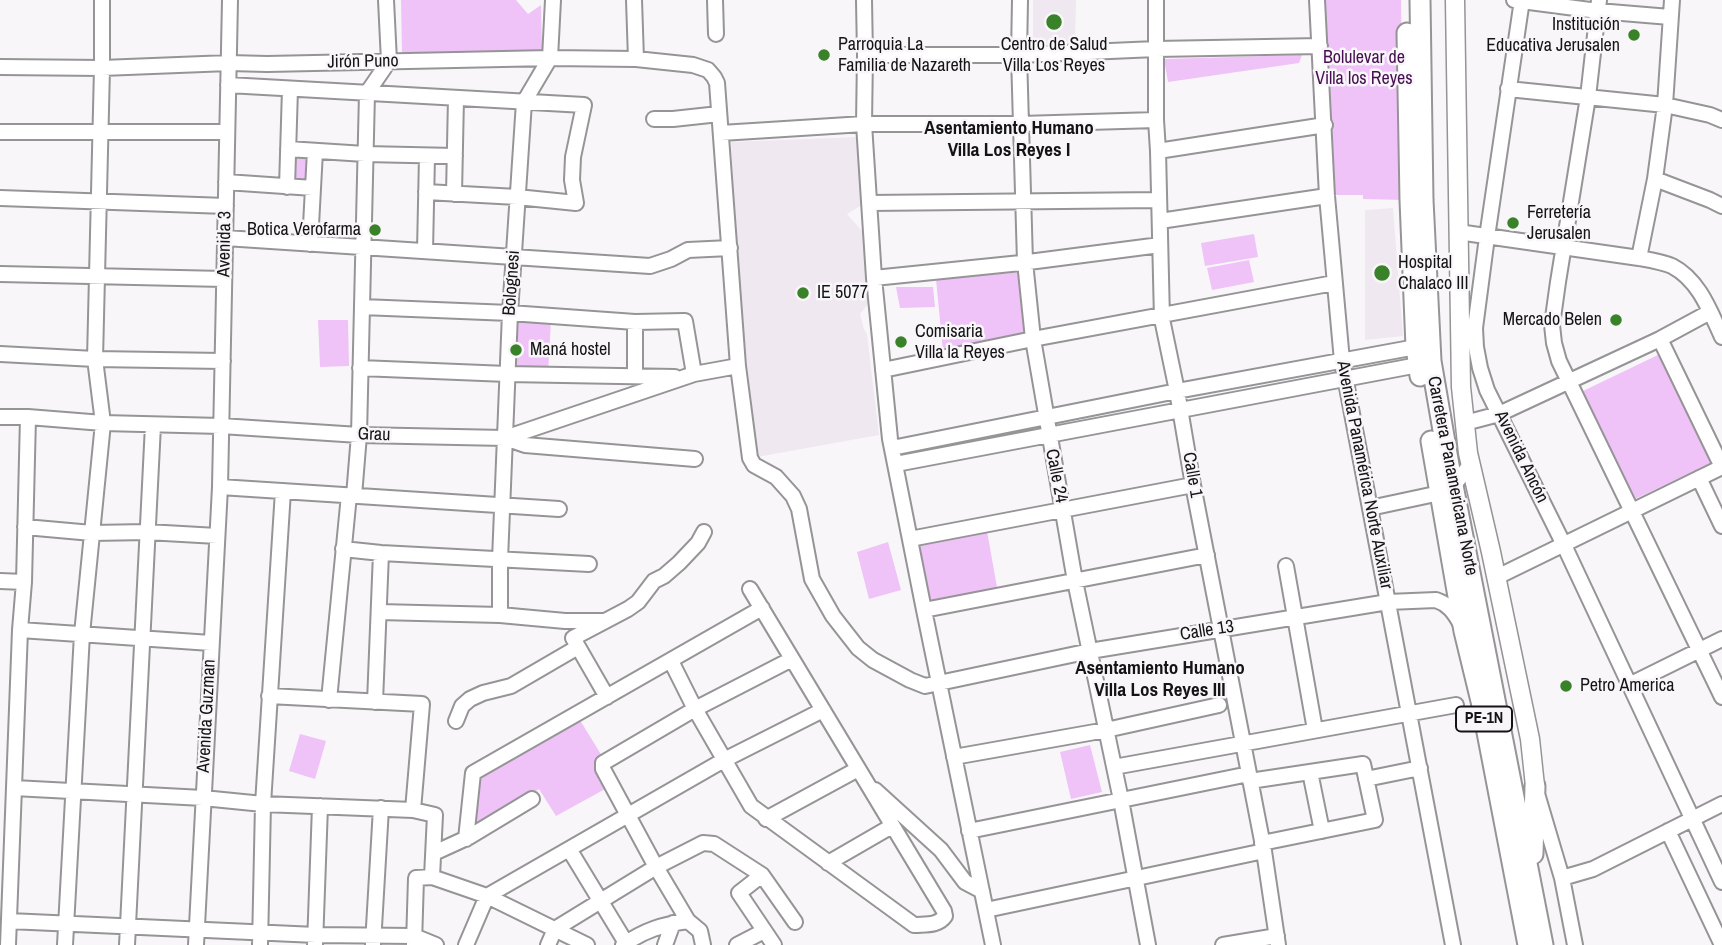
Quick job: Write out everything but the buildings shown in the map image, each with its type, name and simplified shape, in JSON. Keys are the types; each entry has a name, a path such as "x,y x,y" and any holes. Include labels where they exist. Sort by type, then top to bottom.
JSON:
{"highway":[{"name":"Carretera Panamericana Norte","path":"1406,0 1410,200 1417,356 1543,945"},
{"name":"Carretera Panamericana Norte","path":"1420,0 1423,200 1429,344 1464,631 1481,701 1528,945"},
{"path":"1531,886 1535,786"}],"main road":[{"path":"1455,0 1461,387 1471,464 1530,739 1535,786"}],"street":[{"path":"65,945 82,635 103,423 95,359 102,0"},
{"name":"Avenida 3","path":"220,487 230,0"},
{"path":"329,700 343,549 359,435 367,93 389,61 386,0"},
{"name":"Bolognesi","path":"500,615 507,374 524,102 550,58 553,0"},
{"path":"634,0 636,58"},
{"path":"715,0 716,34"},
{"path":"864,0 864,124 874,278 892,448 993,945"},
{"name":"Calle 24","path":"1020,0 1025,262 1033,339 1075,581 1148,945"},
{"name":"Calle 1","path":"1156,0 1161,315 1263,847 1278,940"},
{"name":"Avenida Panamérica Norte Auxiliar","path":"1317,0 1327,196 1342,361 1454,945"},
{"path":"1519,0 1599,6 1670,17"},
{"name":"Avenida Ancón","path":"1519,0 1475,328 1480,368 1487,390 1563,543 1722,882"},
{"path":"1639,258 1655,179 1665,105 1672,0"},
{"path":"1599,6 1588,97 1552,325 1553,342 1559,361 1722,697"},
{"path":"865,55 1020,55 1320,46"},
{"name":"Jirón Puno","path":"0,66 102,68 229,63 636,58 693,65 708,70 717,83 719,114"},
{"path":"228,85 584,105 573,157 572,180 576,203 426,192"},
{"path":"287,187 290,89"},
{"path":"1508,89 1665,105 1722,120"},
{"path":"454,194 456,98"},
{"path":"654,119 719,114 738,366 750,458 754,465 776,477 793,496 799,509 812,579 834,616 858,648 873,660 910,680 925,686 939,683"},
{"path":"721,133 864,124 1021,124 1156,120"},
{"path":"1158,151 1325,125"},
{"path":"0,132 227,132"},
{"path":"288,149 455,156"},
{"path":"310,244 316,150"},
{"path":"425,251 427,156"},
{"path":"1655,179 1722,206"},
{"path":"226,182 313,188"},
{"path":"1160,221 1327,196"},
{"path":"0,198 226,206"},
{"path":"869,203 1159,200"},
{"path":"1458,232 1664,263 1693,283 1722,337"},
{"path":"225,238 650,266 688,250 730,248"},
{"path":"874,278 1160,246"},
{"path":"0,274 224,279"},
{"path":"883,370 1334,283"},
{"path":"360,368 507,374 690,376 685,321 635,322 510,313 362,307"},
{"path":"1465,423 1499,414 1660,339 1710,312"},
{"path":"635,322 635,376"},
{"path":"1497,576 1722,467 1660,339"},
{"path":"0,354 223,361"},
{"path":"892,448 1342,361 1417,356"},
{"path":"896,464 1345,379 1417,356"},
{"name":"Grau","path":"0,417 359,435 505,438 690,376 738,366"},
{"path":"1461,387 1487,390"},
{"path":"8,945 9,921 5,883 14,788 24,582 28,418"},
{"path":"127,945 153,425"},
{"path":"505,438 525,445 695,459"},
{"path":"1370,509 1447,490 1471,464"},
{"path":"1699,478 1722,526"},
{"path":"910,538 1193,485"},
{"path":"220,487 559,509"},
{"name":"Avenida Guzman","path":"196,945 220,487"},
{"path":"261,939 263,804 283,491"},
{"path":"25,527 92,533 147,532 217,536"},
{"path":"607,697 573,638 638,602 654,581 664,576 698,543 704,532"},
{"path":"343,549 589,564"},
{"path":"374,702 381,553"},
{"path":"924,610 1207,555"},
{"path":"1286,566 1315,730"},
{"path":"0,581 24,582"},
{"path":"671,661 695,709 751,806 914,925 937,923 943,919 944,911 750,589"},
{"name":"Calle 13","path":"939,683 1090,651 1388,602 1443,602 1454,612 1464,631"},
{"path":"466,839 473,773 762,608"},
{"path":"379,612 603,621"},
{"path":"20,630 211,643"},
{"path":"1629,685 1722,639"},
{"path":"456,721 461,706 470,699 511,686 578,647"},
{"path":"680,922 656,867 603,769 603,763 695,709 792,659"},
{"path":"269,696 422,704 413,810"},
{"path":"954,757 1106,730 1219,705"},
{"path":"1114,767 1456,705"},
{"path":"466,945 487,896 724,760 823,709"},
{"path":"970,831 1121,800 1250,778 1363,764 1375,820 986,910"},
{"path":"1366,779 1420,768"},
{"path":"1310,772 1322,831"},
{"path":"766,819 861,774"},
{"path":"861,774 941,850 965,882 982,891"},
{"path":"1535,786 1562,878 1575,945"},
{"path":"14,788 203,798 263,804 413,810 435,816 432,877"},
{"path":"433,853 466,839 532,799"},
{"path":"1562,878 1593,869 1722,804"},
{"path":"316,940 320,806"},
{"path":"374,941 381,808"},
{"path":"828,863 892,826"},
{"path":"1668,831 1722,945"},
{"path":"548,945 555,929 656,867 703,843 713,844 762,874 795,922"},
{"path":"569,849 625,944 642,933 680,922 700,931 703,945"},
{"path":"762,874 739,893 774,945"},
{"path":"414,941 416,878 432,877 487,896 587,945"},
{"path":"9,921 197,930 261,939 414,941 436,945"},
{"path":"664,945 680,922"},
{"path":"737,945 764,931"},
{"path":"1223,945 1278,940"}],"shaded area":[{"name":"Centro de Salud Villa Los Reyes","path":"1033,0 1076,0 1075,43 1033,44"},
{"name":"IE 5077","path":"857,137 862,205 847,214 863,232 868,304 860,314 867,334 879,435 757,457 738,281 731,142"},
{"name":"Hospital Chalaco III","path":"1393,208 1403,336 1365,340 1365,210"}],"green space":[{"path":"401,0 516,0 528,14 541,5 542,50 402,53"},
{"name":"Bolulevar de Villa los Reyes","path":"1324,0 1401,0 1404,200 1363,199 1363,195 1333,195"},
{"path":"1302,55 1299,63 1168,82 1164,59"},
{"path":"292,154 312,155 311,187 291,186"},
{"path":"1254,234 1258,257 1205,266 1201,243"},
{"path":"1249,260 1254,282 1212,290 1207,268"},
{"path":"1024,272 1028,336 943,352 936,279"},
{"path":"896,287 933,287 935,307 900,308"},
{"path":"517,318 551,321 548,372 517,369"},
{"path":"318,320 348,320 349,366 320,367"},
{"path":"1662,353 1713,462 1635,499 1630,495 1581,392"},
{"path":"987,531 998,593 928,606 918,546"},
{"path":"888,542 901,590 869,599 857,552"},
{"path":"578,717 602,756 596,761 597,771 607,788 556,816 539,789 472,829 476,777"},
{"path":"300,734 326,741 315,779 289,771"},
{"path":"1090,745 1102,792 1071,799 1060,752"}],"place":[{"name":"Centro de Salud Villa Los Reyes","path":"1054,22"},
{"name":"Institución Educativa Jerusalen","path":"1634,35"},
{"name":"Parroquia La Familia de Nazareth","path":"824,55"},
{"name":"Ferretería Jerusalen","path":"1513,223"},
{"name":"Botica Verofarma","path":"375,230"},
{"name":"Hospital Chalaco III","path":"1382,273"},
{"name":"IE 5077","path":"803,293"},
{"name":"Mercado Belen","path":"1616,320"},
{"name":"Comisaria Villa la Reyes","path":"901,342"},
{"name":"Maná hostel","path":"516,350"},
{"name":"Petro America","path":"1566,686"}],"district":[{"name":"Asentamiento Humano Villa Los Reyes I","path":"1009,140"},
{"name":"Asentamiento Humano Villa Los Reyes III","path":"1160,680"}]}
